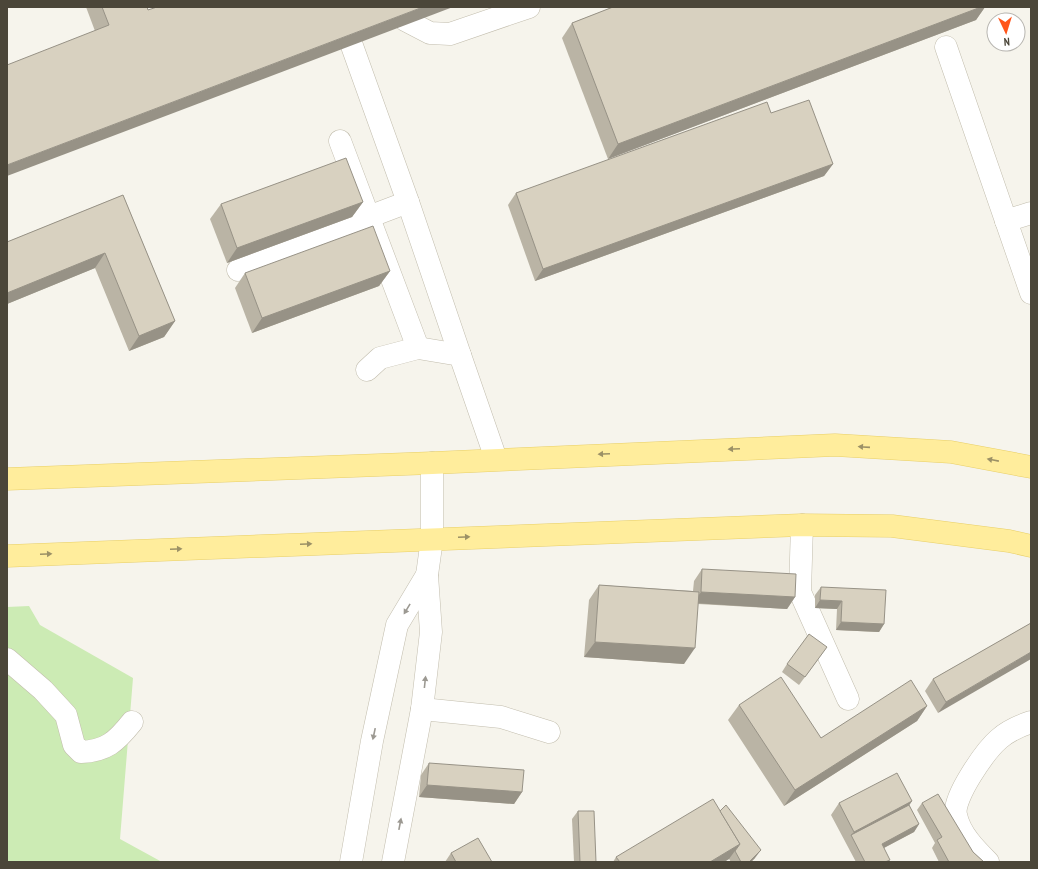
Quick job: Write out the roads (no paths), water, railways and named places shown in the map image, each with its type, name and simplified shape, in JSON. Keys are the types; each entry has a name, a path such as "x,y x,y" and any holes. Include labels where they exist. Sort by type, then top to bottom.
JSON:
{"main road":[{"path":"7,479 432,463 835,445 951,452 1031,467"},
{"path":"7,556 432,538 802,525 892,526 1009,541 1031,546"}],"street":[{"path":"397,7 405,20 430,33 450,34 529,7"},
{"path":"341,16 408,202 496,459"},
{"path":"946,47 1031,293"},
{"path":"340,141 370,216 418,348"},
{"path":"238,270 305,241 408,202"},
{"path":"1006,221 1031,213"},
{"path":"367,370 380,358 418,348 460,355"},
{"path":"393,862 422,709 430,632 427,575 432,538 432,463"},
{"path":"802,525 800,592 848,699"},
{"path":"351,862 372,741 397,625 427,575"},
{"path":"7,659 43,690 66,715 74,745 81,752 91,752 106,748 120,737 132,722"},
{"path":"422,709 501,717 549,732"},
{"path":"988,862 965,838 955,814 956,801 985,755 998,739 1016,727 1031,722"}]}
